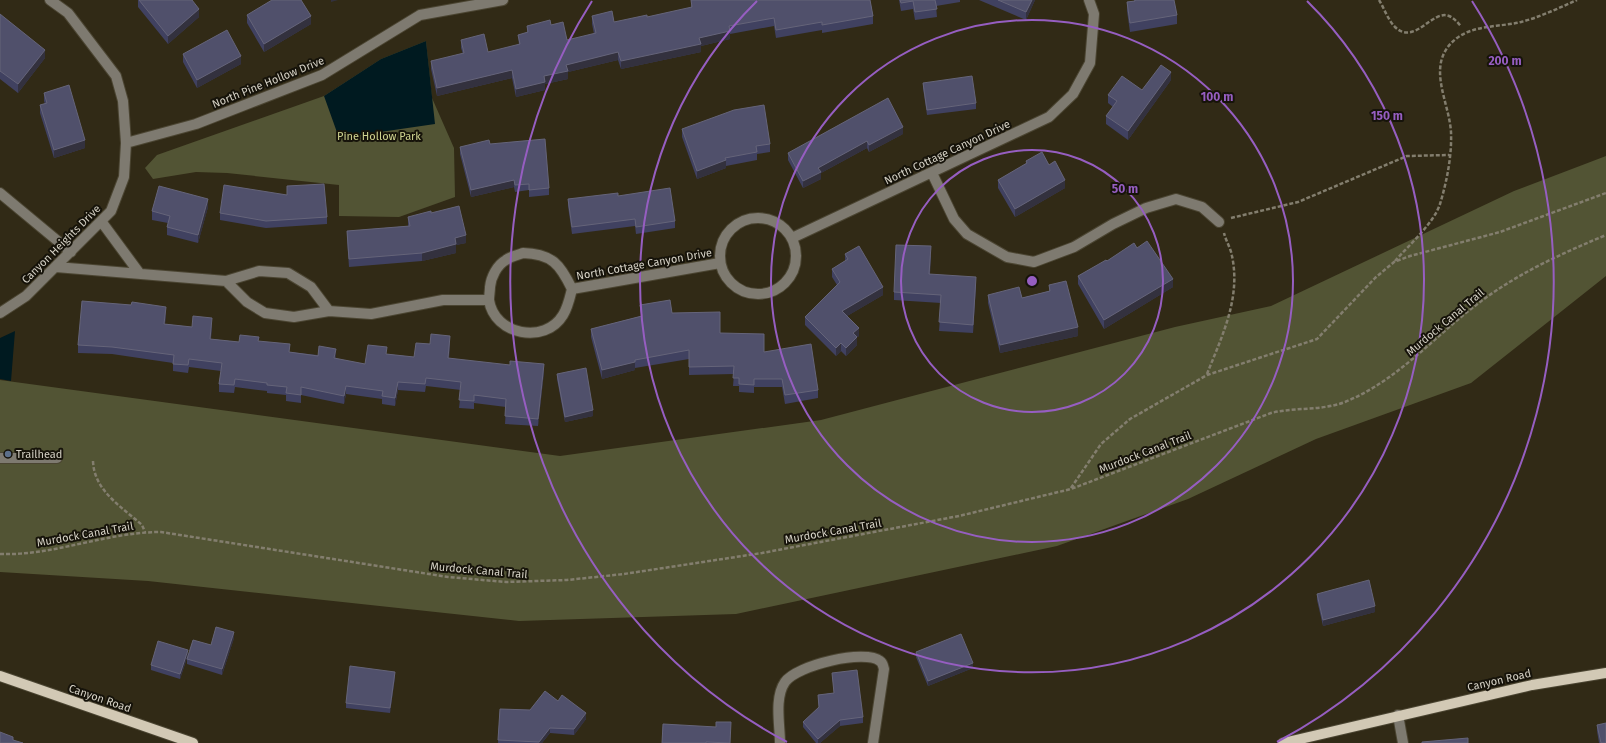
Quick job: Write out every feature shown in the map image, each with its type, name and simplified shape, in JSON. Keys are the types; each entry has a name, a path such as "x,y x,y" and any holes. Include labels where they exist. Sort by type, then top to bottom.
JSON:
{"main road":[{"name":"Canyon Road","path":"1284,743 1538,683 1606,673"},
{"name":"Canyon Road","path":"0,676 193,743"}],"street":[{"name":"Canyon Heights Drive","path":"0,313 26,296 111,211 124,177 126,143 123,101 116,76 68,13 50,0"},
{"name":"North Pine Hollow Drive","path":"126,143 196,124 322,75 420,15 503,0"},
{"name":"North Cottage Canyon Drive","path":"792,238 1049,117 1073,94 1090,63 1094,14 1089,0"},
{"path":"932,173 954,219 967,234 1007,257 1034,262 1074,247 1112,224 1146,208 1176,199 1202,207 1219,222"},
{"path":"0,193 71,252"},
{"name":"North Cottage Canyon Drive","path":"751,218 763,218 775,221 785,228 792,238 796,251 796,264 791,276 782,286 770,292 757,294 744,292 733,285 724,275 720,263 720,251 723,239 730,229 740,222 751,218"},
{"path":"101,221 140,274"},
{"name":"North Cottage Canyon Drive","path":"523,253 538,253 552,260 562,270 572,289 563,316 553,326 539,332 525,334 515,331 502,324 494,313 489,300 490,281 496,269 506,260 523,253"},
{"name":"North Cottage Canyon Drive","path":"572,289 720,263"},
{"path":"56,267 226,281 260,271 288,273 311,287 329,311"},
{"path":"226,281 247,302 265,313 294,317 329,311 371,314 443,300 489,300"},
{"path":"0,458 57,458"},
{"path":"780,743 779,700 785,682 790,677 818,663 839,659 868,658 882,662 884,669 873,743"},
{"path":"1398,715 1403,743"}],"path":[{"path":"1379,0 1394,26 1401,31 1412,31 1429,23 1438,16 1444,15 1454,19 1461,26"},
{"path":"1071,489 1101,444 1130,419 1207,375 1317,339 1332,325 1374,278 1394,262 1435,215 1440,204 1448,170 1451,131 1439,68 1449,46 1456,39 1472,30 1522,22 1577,0"},
{"path":"1207,375 1224,332 1234,296 1232,256 1219,222 1253,212 1298,202 1407,156 1449,155"},
{"path":"1394,262 1410,256 1500,232 1606,193"},
{"name":"Murdock Canal Trail","path":"0,554 27,553 123,534 145,532 182,534 448,577 506,582 534,582 624,574 762,553 959,516 1071,489 1265,415 1283,410 1333,406 1357,396 1388,378 1499,287 1561,254 1606,235"},
{"path":"92,461 95,479 103,490 142,525 145,532"}],"green space":[{"name":"Pine Hollow Park","path":"426,41 432,98 454,148 455,197 399,217 339,216 339,185 227,173 196,172 153,179 145,168 157,155 324,96 381,59"},
{"path":"1606,156 1606,276 1471,383 1316,439 1188,499 1057,546 736,614 519,621 148,581 0,572 0,380 560,456 821,420 1175,327 1271,306 1514,191"}],"water":[{"path":"426,41 435,124 339,138 324,96 381,59"},
{"path":"15,331 11,381 0,379 0,338"}],"building":[{"path":"139,0 192,0 199,9 168,36"},
{"path":"272,0 301,0 311,16 264,44 247,15"},
{"path":"691,0 870,0 873,16 822,25 822,22 776,30 774,18 729,26 730,31 699,38 701,44 621,61 618,52 566,65 568,71 544,76 545,82 516,89 512,70 437,88 431,61 464,53 461,40 484,34 488,52 520,44 518,35 528,32 527,26 550,20 551,25 563,22 567,40 596,33 592,16 612,11 614,22 647,15 647,17 692,7"},
{"path":"900,0 935,0 937,9 915,12 913,1 901,3"},
{"path":"998,0 1032,0 1026,12"},
{"path":"1135,0 1174,0 1177,15 1130,23 1127,2"},
{"path":"0,14 45,50 18,84 0,71"},
{"path":"227,30 241,56 197,80 183,54"},
{"path":"1161,65 1171,72 1128,131 1106,116 1117,101 1108,95 1122,76 1142,90"},
{"path":"972,76 976,103 927,110 923,83"},
{"path":"69,85 85,140 54,150 40,105 47,103 44,93"},
{"path":"888,98 903,127 869,145 867,141 818,168 821,172 803,181 788,153"},
{"path":"764,105 770,144 756,146 757,152 725,158 726,160 697,171 682,129 734,110"},
{"path":"545,139 549,188 529,190 529,184 515,185 514,180 471,190 460,147 489,140 490,144"},
{"path":"1042,152 1049,165 1055,161 1065,180 1015,209 998,180 1027,163 1026,161"},
{"path":"324,184 327,217 266,221 220,213 224,185 287,195 287,186"},
{"path":"159,186 208,199 198,235 167,227 170,216 152,211"},
{"path":"670,188 675,221 636,227 635,219 572,227 568,199 618,193 618,196"},
{"path":"459,206 466,235 455,238 456,244 422,253 349,259 347,231 410,226 408,217"},
{"path":"1147,241 1173,279 1104,320 1078,276 1106,260 1107,261 1134,243 1137,248"},
{"path":"896,245 931,246 929,274 976,277 973,325 939,322 941,295 894,292"},
{"path":"859,246 883,287 842,311 859,328 853,333 857,337 846,348 841,343 836,348 805,317 840,282 832,269 848,259 845,254"},
{"path":"1066,281 1078,327 1000,345 988,295 1019,287 1022,298 1050,291 1049,285"},
{"path":"670,300 672,313 720,312 720,333 764,334 764,352 811,344 818,390 785,395 782,379 754,379 754,385 739,384 739,378 733,378 734,366 689,367 689,350 635,360 635,362 602,370 591,329 642,316 640,305"},
{"path":"82,301 131,305 132,302 166,307 164,324 192,327 193,316 212,318 210,339 239,342 240,335 259,337 258,341 290,344 289,352 318,356 319,346 336,349 334,358 365,364 368,345 387,347 386,354 414,357 416,343 430,344 431,334 450,336 448,358 510,365 510,361 544,364 538,419 505,416 506,399 474,395 474,401 459,400 461,382 426,378 425,384 398,382 395,398 382,396 383,391 346,386 344,396 301,387 301,395 286,393 287,387 235,379 234,385 219,384 222,363 189,359 188,365 173,364 174,355 112,347 78,345"},
{"path":"586,368 593,410 565,417 557,374"},
{"path":"1369,580 1375,606 1323,620 1317,594"},
{"path":"216,627 234,632 222,669 187,659 193,640 211,645"},
{"path":"961,634 973,663 928,681 916,652"},
{"path":"158,641 188,650 180,674 151,665"},
{"path":"350,666 395,672 390,708 346,703"},
{"path":"857,670 863,717 840,720 818,739 803,722 819,707 818,695 834,693 832,673"},
{"path":"545,691 558,701 562,695 586,713 574,729 550,728 539,742 498,740 500,709 530,710"},
{"path":"716,722 731,722 730,743 662,743 663,724 716,727"},
{"path":"1606,723 1606,743 1601,743 1597,725"},
{"path":"0,732 13,737 13,740 23,743 0,743"},
{"path":"1468,738 1468,743 1422,743 1422,742"}],"place":[{"name":"Trailhead","path":"8,454"}]}
